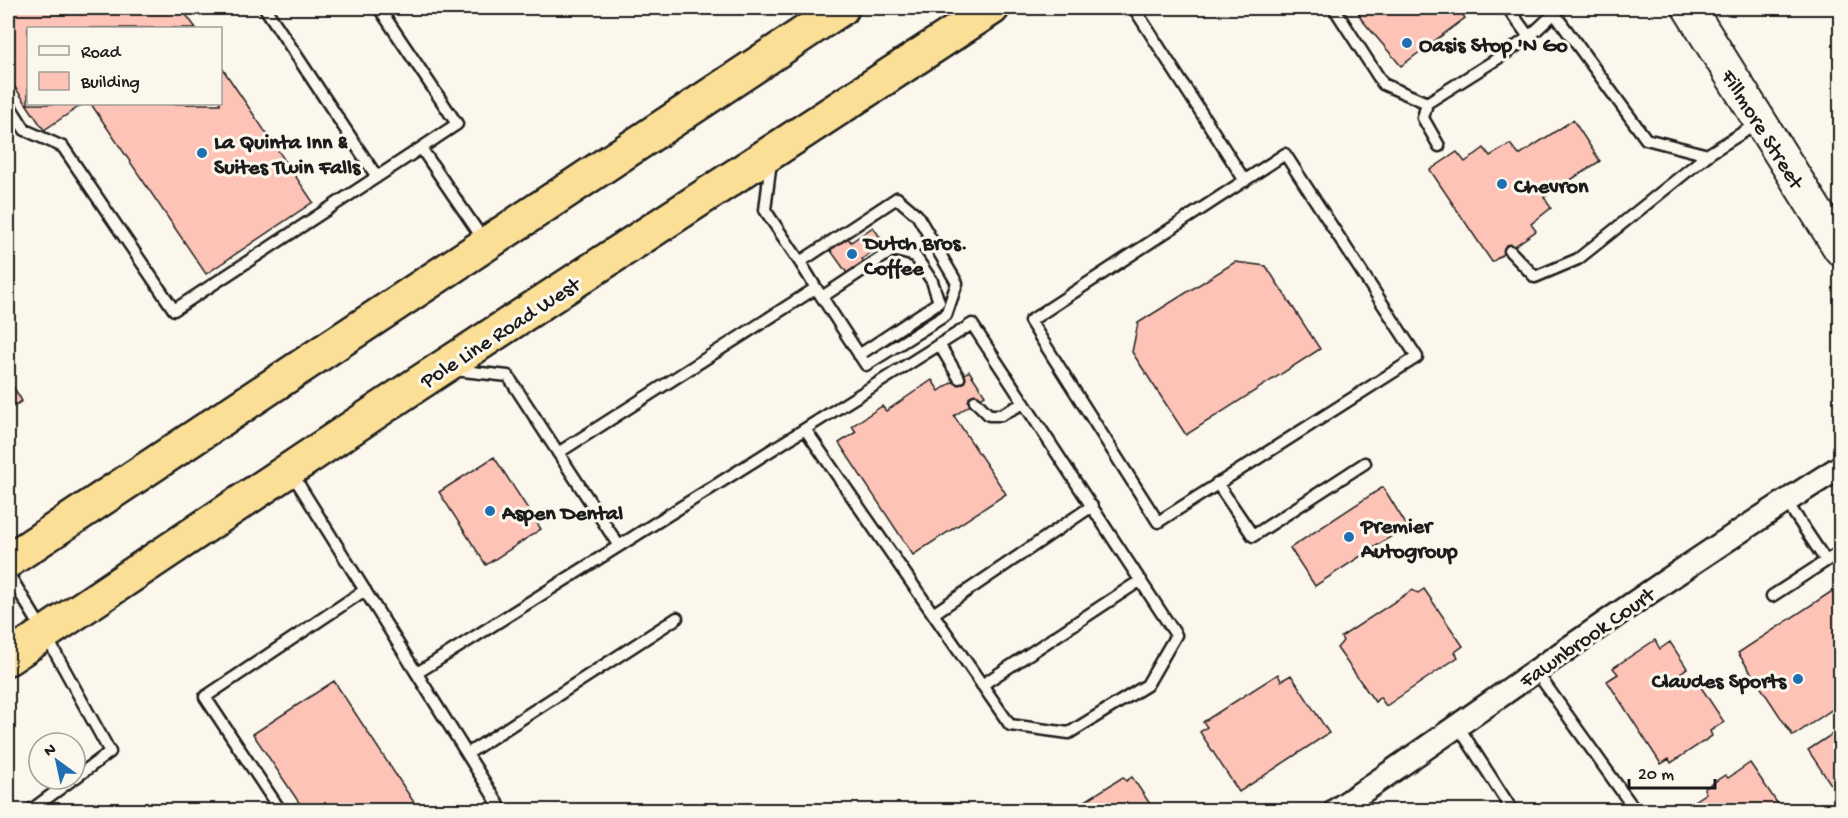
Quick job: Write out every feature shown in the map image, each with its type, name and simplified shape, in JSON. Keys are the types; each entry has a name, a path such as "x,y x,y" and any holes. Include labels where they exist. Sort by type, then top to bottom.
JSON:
{"highway":[{"path":"8,561 842,8"},
{"name":"Pole Line Road West","path":"8,658 290,469 992,8"}],"street":[{"name":"Fillmore Street","path":"1689,8 1760,122 1838,238"},
{"name":"Fawnbrook Court","path":"1336,810 1535,670 1749,524 1840,467"}],"lane":[{"path":"265,8 377,177"},
{"path":"8,103 25,130 63,147 174,310 457,124 379,8"},
{"path":"1134,8 1245,181"},
{"path":"1334,8 1383,84 1427,103"},
{"path":"1508,8 1528,37"},
{"path":"1439,146 1422,118 1427,103 1508,52 1557,10 1646,139 1708,155"},
{"path":"1510,251 1535,277 1578,259 1708,155 1760,122"},
{"path":"421,148 486,244"},
{"path":"772,152 765,210 878,383"},
{"path":"1285,154 1417,357 1158,522 1030,321 1245,181 1285,154"},
{"path":"800,262 897,198 917,215 957,283 946,315 866,365"},
{"path":"558,453 819,292 893,250 915,256 932,281 939,302 859,355"},
{"path":"417,673 939,344 972,324 1176,635 1147,685 1069,733 1010,725 805,429"},
{"path":"939,344 959,378"},
{"path":"442,369 508,376 619,546"},
{"path":"975,401 989,415 1001,415 1024,403"},
{"path":"1217,483 1253,536 1365,463"},
{"path":"290,469 502,810"},
{"path":"1786,501 1826,561"},
{"path":"933,614 1092,506"},
{"path":"1773,596 1840,552"},
{"path":"8,573 45,634 110,752 87,769"},
{"path":"982,685 1141,580"},
{"path":"280,810 205,697 365,590"},
{"path":"467,754 677,618"},
{"path":"1535,670 1635,810"},
{"path":"1458,726 1512,810"},
{"path":"31,810 57,791"}],"building":[{"path":"9,8 181,8 195,27 27,27 27,105 8,77 8,14 12,12"},
{"name":"Oasis Stop 'N Go","path":"1356,8 1458,8 1465,18 1401,66 1362,20"},
{"name":"La Quinta Inn & Suites Twin Falls","path":"222,68 313,202 206,274 92,105 222,105"},
{"path":"27,105 82,105 44,130"},
{"name":"Chevron","path":"1573,120 1600,161 1544,197 1551,208 1531,224 1536,231 1492,262 1430,170 1457,152 1465,162 1484,148 1490,156 1510,144 1519,155"},
{"name":"Dutch Bros. Coffee","path":"873,227 884,243 862,259 865,264 849,276 829,248 846,236 851,242"},
{"path":"1235,262 1266,266 1320,349 1186,435 1132,352 1138,323"},
{"path":"969,371 985,395 954,416 1006,494 913,555 839,443 856,432 852,426 882,406 886,411 932,380 939,391"},
{"path":"8,378 22,401 8,410"},
{"name":"Aspen Dental","path":"494,457 541,529 486,565 439,492"},
{"name":"Premier Autogroup","path":"1383,487 1407,526 1315,586 1290,548"},
{"name":"Claudes Sports","path":"1840,586 1840,704 1793,736 1738,653"},
{"path":"1424,589 1463,646 1455,652 1458,657 1386,706 1380,697 1375,702 1337,648 1343,641 1341,637 1412,590 1418,593"},
{"path":"1655,640 1660,649 1670,642 1687,668 1675,677 1682,687 1695,678 1724,722 1710,731 1712,736 1671,763 1669,759 1661,764 1607,681 1618,674 1613,668"},
{"path":"1278,674 1281,681 1291,675 1329,733 1239,792 1200,732 1207,727 1203,722"},
{"path":"334,681 419,810 304,810 253,734"},
{"path":"1840,729 1840,798 1808,750"},
{"path":"1750,763 1782,810 1693,810 1695,809 1691,803 1706,793 1704,789 1725,775 1728,778"},
{"path":"1123,777 1126,781 1132,777 1154,810 1080,810 1084,808 1082,803"}],"place":[{"name":"Oasis Stop 'N Go","path":"1407,43"},
{"name":"La Quinta Inn & Suites Twin Falls","path":"202,153"},
{"name":"Chevron","path":"1502,184"},
{"name":"Dutch Bros. Coffee","path":"852,254"},
{"name":"Aspen Dental","path":"490,511"},
{"name":"Premier Autogroup","path":"1349,537"},
{"name":"Claudes Sports","path":"1798,679"}]}
